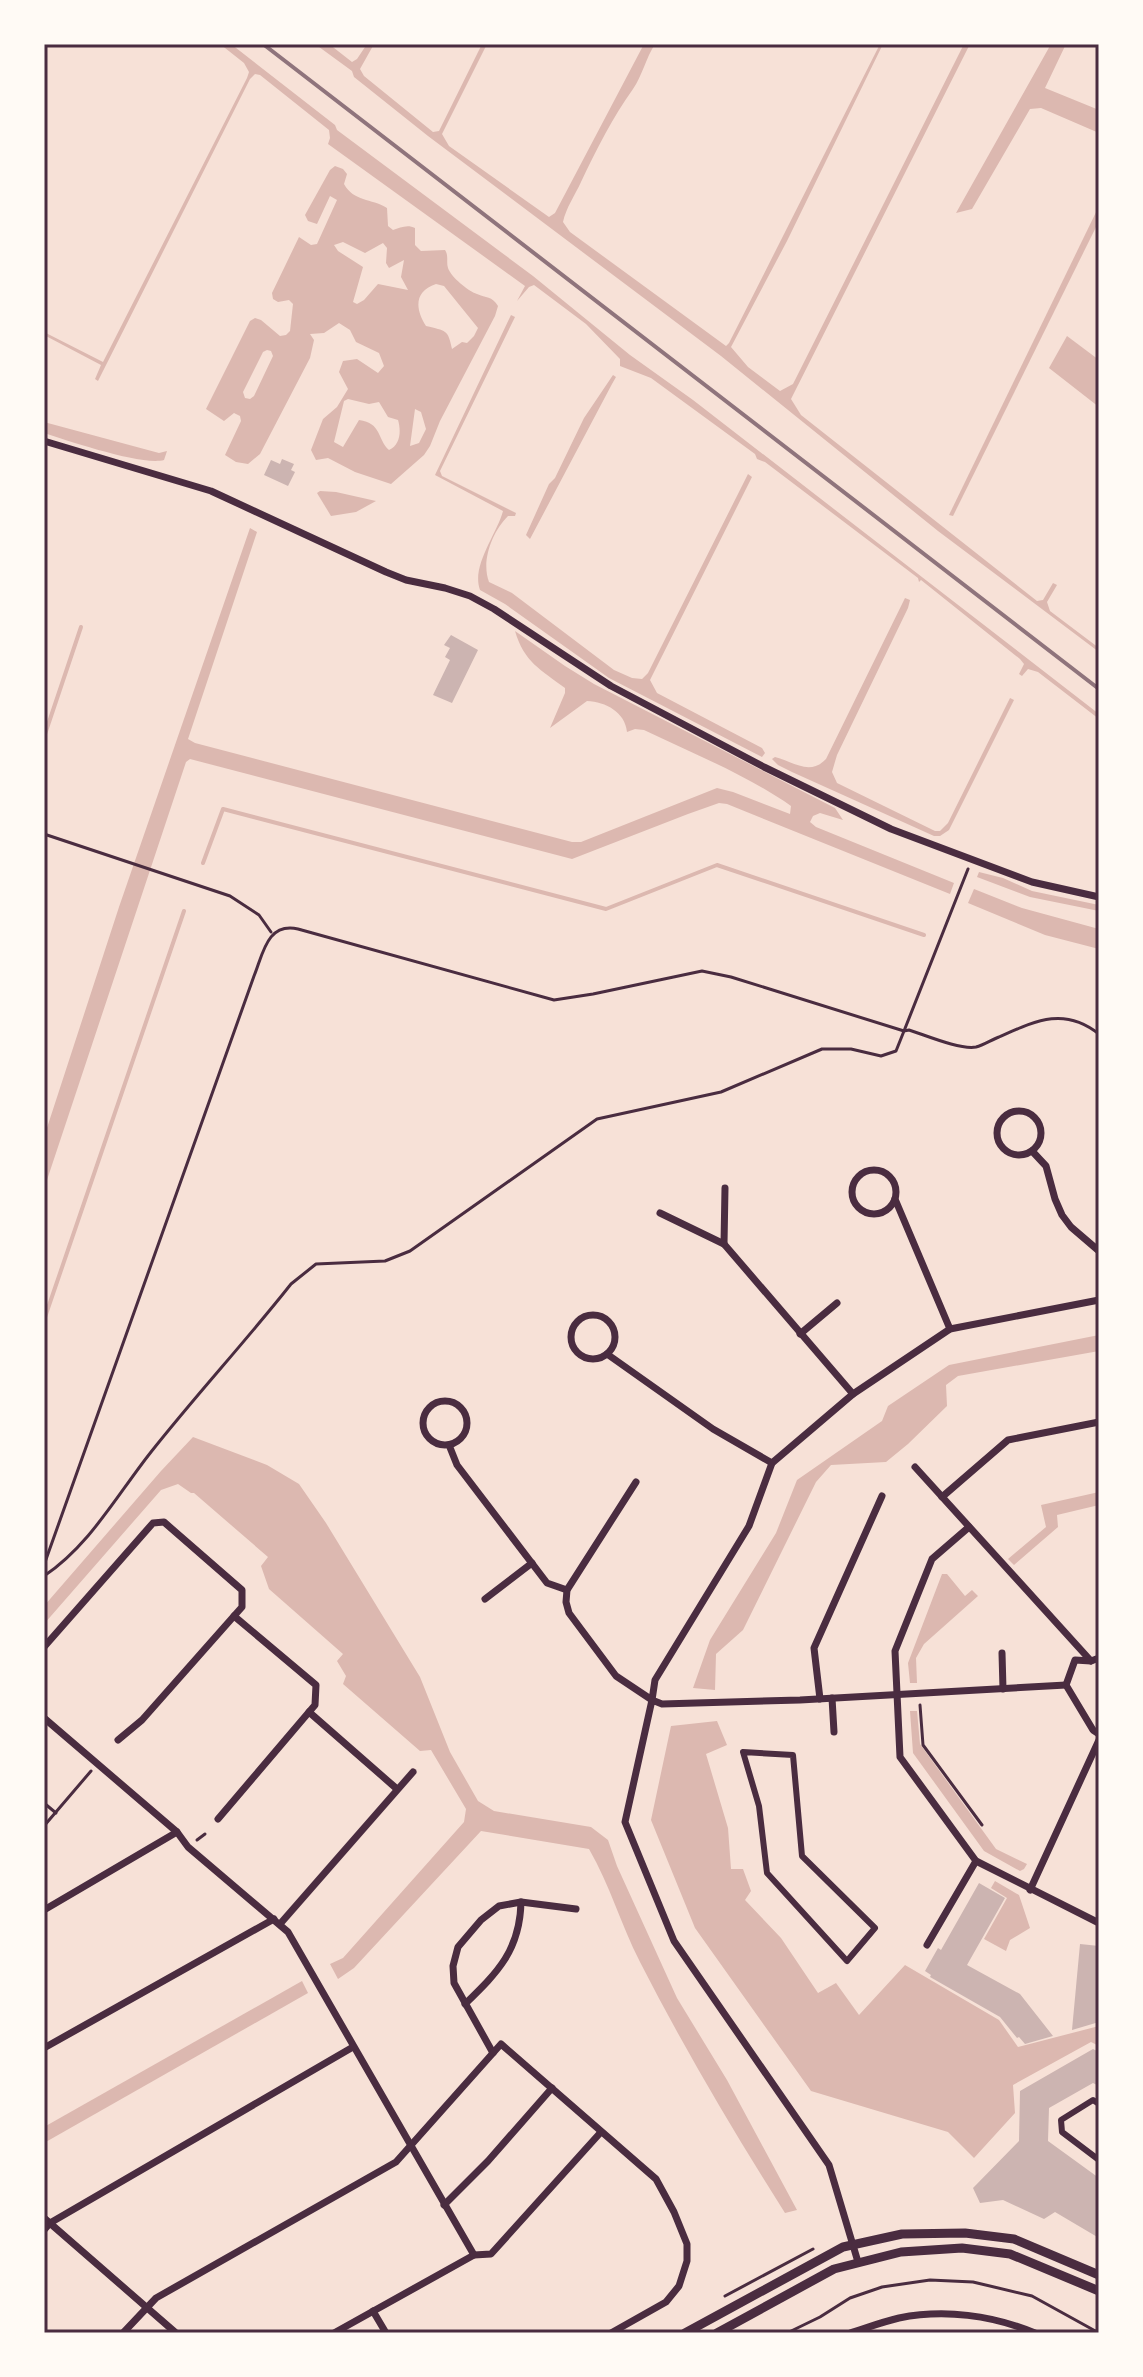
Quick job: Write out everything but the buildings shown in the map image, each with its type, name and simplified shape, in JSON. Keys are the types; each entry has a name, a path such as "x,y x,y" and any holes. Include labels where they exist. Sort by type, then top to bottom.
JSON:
{"street":[{"path":"44,441 211,491 396,576 470,596 611,686 891,829 1032,882 1099,897"},
{"path":"1021,1110 1036,1118 1042,1134 1032,1151 1019,1155 1004,1149 997,1133 1004,1116 1021,1110"},
{"path":"1032,1151 1046,1166 1062,1215 1099,1251"},
{"path":"895,1199 885,1212 870,1214 857,1207 852,1185 864,1171 881,1171 894,1181 895,1199 950,1329"},
{"path":"724,1244 725,1188"},
{"path":"660,1213 724,1244 853,1394"},
{"path":"858,2262 829,2165 674,1941 625,1822 655,1680 749,1526 772,1463 853,1394 950,1329 1099,1300"},
{"path":"800,1334 837,1303"},
{"path":"593,1315 607,1319 612,1326 614,1346 607,1354 598,1359 588,1359 577,1352 571,1339 576,1323 583,1317 593,1315"},
{"path":"607,1354 713,1429 772,1463"},
{"path":"446,1401 462,1409 468,1425 465,1434 449,1445 434,1442 423,1423 430,1408 446,1401"},
{"path":"942,1497 1008,1440 1099,1422"},
{"path":"449,1445 457,1465 547,1583 567,1590"},
{"path":"915,1467 1095,1660"},
{"path":"636,1482 567,1590 566,1602 569,1613 616,1676 652,1700 662,1704 820,1699 1066,1685"},
{"path":"820,1699 814,1648 882,1496"},
{"path":"44,1647 153,1523 164,1522 242,1590 242,1607 142,1720 118,1740"},
{"path":"969,1527 932,1559 895,1651 900,1757 976,1861 1099,1923"},
{"path":"485,1599 532,1563"},
{"path":"218,1819 315,1705 316,1685 234,1616"},
{"path":"1002,1653 1003,1689"},
{"path":"1066,1685 1075,1660 1095,1660"},
{"path":"1030,1890 1099,1737 1066,1685"},
{"path":"832,1698 834,1732"},
{"path":"309,1712 397,1789"},
{"path":"44,1718 288,1932 474,2255"},
{"path":"743,1752 793,1755 802,1856 875,1928 847,1961 767,1873 759,1806 743,1752"},
{"path":"44,2048 277,1922 413,1772"},
{"path":"44,1910 177,1832"},
{"path":"927,1945 976,1861"},
{"path":"493,2053 454,1983 453,1966 458,1947 481,1920 499,1906 521,1902 576,1909"},
{"path":"465,2004 484,1986 518,1938 521,1902"},
{"path":"123,2333 156,2298 396,2162 501,2044 656,2179 687,2244 687,2261 679,2286 666,2302 611,2333"},
{"path":"176,2333 46,2224 353,2047"},
{"path":"444,2205 488,2161 552,2088"},
{"path":"1099,2104 1093,2100 1061,2120 1062,2132 1099,2160"},
{"path":"334,2333 474,2255 491,2254 601,2132"},
{"path":"685,2333 843,2247 902,2234 965,2233 1014,2239 1099,2275"},
{"path":"717,2333 834,2269 901,2252 962,2248 1010,2254 1099,2291"},
{"path":"373,2311 386,2333"},
{"path":"850,2333 899,2318 947,2314 993,2319 1035,2333"}],"path":[{"path":"44,834 237,900 259,915 272,934"},
{"path":"44,1576 72,1555 88,1538 151,1452 291,1284 316,1264 385,1261 410,1251 597,1119 721,1092 822,1049 851,1049 881,1056 896,1051 971,860"},
{"path":"44,1565 254,976 272,934 284,928 298,929 554,1000 702,971 731,977 904,1031 974,1048 1030,1024 1061,1017 1077,1020 1099,1034"},
{"path":"919,1693 923,1745 982,1825"},
{"path":"44,1826 96,1765"},
{"path":"44,1803 56,1813"},
{"path":"787,2333 850,2298 882,2287 930,2280 973,2282 1024,2293 1099,2333"}],"shaded area":[{"path":"220,44 231,44 335,125 337,130 533,276 630,355 693,400 1099,714 1099,719 1038,672 1028,669 1022,676 1019,674 1024,664 1020,659 921,580 919,582 918,578 757,459 755,454 651,378 620,366 620,359 586,324 534,285 517,301 525,286 328,144 329,130 260,75 255,74 250,79 98,381 95,379 101,365 44,335 44,332 103,362 247,78 249,72 244,63"},
{"path":"315,44 329,44 352,62 367,44 374,44 360,69 364,76 433,132 439,131 482,44 487,44 442,134 449,146 549,217 555,213 644,44 655,44 636,84 599,146 563,222 570,232 726,346 880,44 883,44 787,241 731,347 748,367 780,391 793,384 964,44 970,44 791,399 801,415 1037,601 1043,600 1053,583 1057,585 1047,602 1050,611 1099,648 1099,652 938,531 721,356 428,136 354,77 352,71"},
{"path":"1051,44 1066,44 1045,88 1099,110 1099,133 1041,108 1030,109 972,209 956,213"},
{"path":"335,166 343,169 347,174 344,184 348,190 387,208 388,226 393,230 406,226 415,228 415,245 421,251 445,250 448,268 456,279 498,306 430,446 391,484 355,472 328,458 316,460 311,450 323,419 337,407 348,389 339,372 343,361 357,359 378,373 384,366 379,353 356,342 350,330 339,323 324,333 310,334 314,340 310,358 260,454 248,464 236,462 225,455 241,421 240,416 234,413 224,421 206,409 250,321 255,318 261,320 280,336 290,331 293,304 289,300 278,302 273,299 272,293 299,237 311,245 317,244 337,200 330,196 317,224 308,221 305,215","holes":["343,242 365,253 383,243 387,248 386,263 389,268 404,260 401,277 408,290 378,284 364,300 357,304 353,302 363,267 334,245","436,284 444,286 478,328 467,343 462,342 452,349 445,332 426,326 419,301 429,287","271,351 273,356 254,396 245,398 243,392 263,352","348,399 369,404 379,402 388,417 398,420 398,441 389,450 372,424 359,420 343,447 334,442 344,401","415,409 421,412 426,429 419,443 410,446"]},
{"path":"1099,206 1099,221 953,516 949,515"},
{"path":"511,315 515,317 440,471 442,476 516,513 515,516 508,516 493,538 486,565 489,582 512,593 614,670 642,679 648,673 748,474 752,477 650,680 657,693 762,748 765,753 762,757 609,678 505,604 480,590 479,571 503,511 435,475"},
{"path":"1067,336 1099,360 1099,407 1049,368"},
{"path":"613,375 616,377 530,539 526,535 549,484 555,478 584,418"},
{"path":"44,422 159,453 167,451 164,460 123,456 44,433"},
{"path":"317,493 376,501 356,512 331,516"},
{"path":"250,528 257,532 188,739 195,743 572,842 581,842 717,788 790,814 791,806 738,775 644,730 627,732 623,719 601,703 587,701 550,728 565,688 528,658 515,631 594,684 835,808 843,820 820,813 813,816 810,822 954,883 950,894 727,804 719,803 688,814 572,859 190,759 186,762 44,1189 44,1137 119,907"},
{"path":"905,598 910,600 908,608 837,755 832,772 837,783 940,831 948,823 1010,698 1014,700 949,830 940,836 792,772 772,759 775,757 814,767 826,759"},
{"path":"979,872 1003,878 1032,891 1099,905 1099,911 1030,897 977,877"},
{"path":"974,889 1022,908 1099,929 1099,949 1045,935 968,903"},
{"path":"1099,1335 1099,1351 958,1376 946,1385 947,1406 886,1462 831,1465 816,1482 743,1630 716,1654 715,1690 693,1688 710,1640 776,1533 797,1480 882,1421 888,1406 949,1365"},
{"path":"193,1437 267,1465 299,1484 420,1677 450,1752 478,1801 494,1811 591,1827 608,1840 677,1998 727,2080 797,2210 785,2213 710,2089 640,1962 589,1849 481,1831 354,1968 338,1979 330,1964 343,1958 464,1822 466,1809 431,1750 420,1751 343,1684 346,1676 337,1661 343,1654 269,1589 261,1566 268,1557 194,1493 178,1484 161,1490 44,1624 44,1606"},
{"path":"1099,1492 1099,1505 1057,1515 1058,1527 1014,1565 1008,1559 1046,1527 1041,1505"},
{"path":"942,1574 947,1574 965,1596 972,1590 978,1596 924,1644 916,1658 917,1683 910,1683 908,1663"},
{"path":"910,1711 917,1711 920,1744 996,1849 1027,1864 1024,1869 1020,1871 984,1851 913,1753"},
{"path":"717,1721 727,1745 706,1754 728,1828 731,1869 743,1869 751,1891 745,1900 781,1938 818,1993 836,1983 859,2015 905,1965 999,2020 1018,2047 1099,2026 1099,2046 1091,2042 1013,2085 1015,2113 974,2158 948,2132 811,2091 695,1928 651,1820 671,1726"},
{"path":"995,1881 1019,1895 1030,1928 1010,1940 1006,1951 984,1939 1007,1898 991,1888"},
{"path":"302,1981 308,1993 44,2143 44,2127"}],"waterway":[{"path":"44,737 81,627"},
{"path":"203,863 223,809 606,909 717,865 924,935"},
{"path":"44,1320 184,911"}],"railway":[{"path":"263,44 1099,689"}]}
